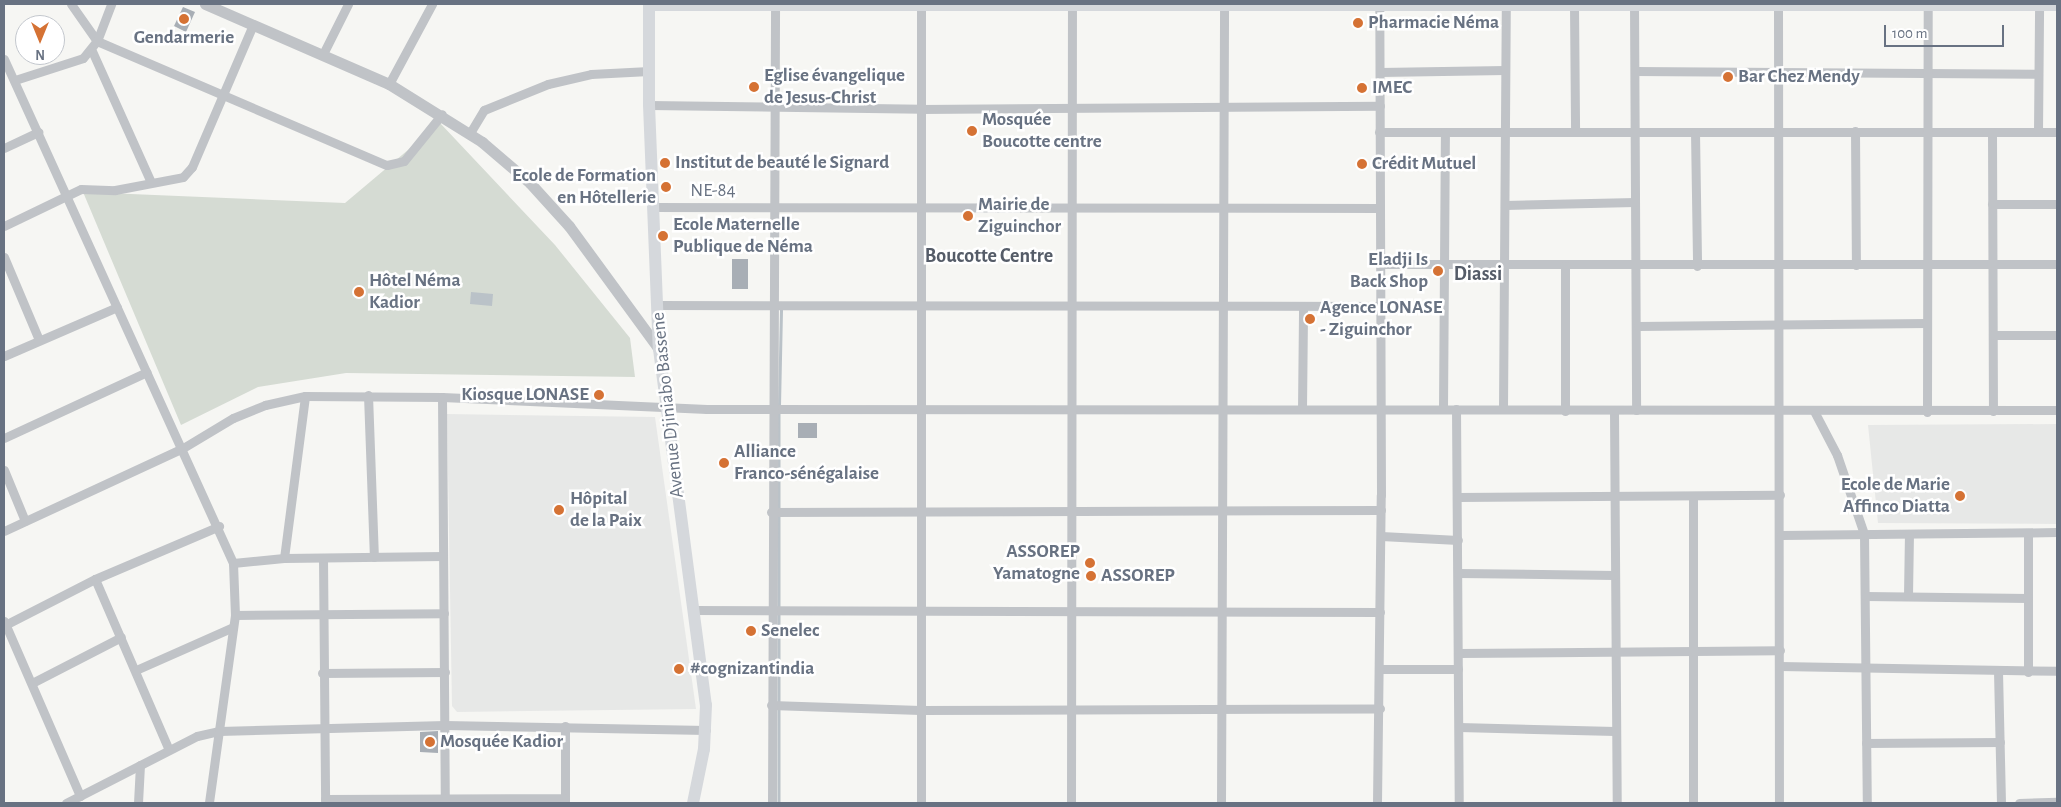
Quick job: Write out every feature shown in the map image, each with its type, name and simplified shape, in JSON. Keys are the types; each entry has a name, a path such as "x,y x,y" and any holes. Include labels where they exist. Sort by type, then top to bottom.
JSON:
{"main road":[{"path":"649,4 2057,6"},
{"name":"Avenue Djiniabo Bassene","path":"649,4 648,105 659,349 692,610 704,677 706,730 693,803"}],"street":[{"path":"71,4 88,32 97,40 387,165 404,161 442,114"},
{"path":"15,80 72,63 92,51 111,4"},
{"path":"205,4 389,84 442,114 470,133 524,178 569,226 659,349"},
{"path":"323,54 348,4"},
{"path":"389,84 432,4"},
{"path":"772,803 771,512 775,5"},
{"path":"921,5 921,803"},
{"path":"1071,803 1072,5"},
{"path":"1221,803 1222,107 1224,5"},
{"path":"1377,803 1381,669 1379,5"},
{"path":"1634,5 1638,326 1636,410"},
{"path":"1778,5 1781,264 1780,803"},
{"path":"1503,409 1506,6"},
{"path":"1574,6 1575,131"},
{"path":"1927,412 1928,6"},
{"path":"2038,6 2038,132"},
{"path":"4,226 88,188 115,190 151,182 176,180 187,174 225,94 254,25"},
{"path":"92,51 151,182"},
{"path":"5,64 15,80 39,132 67,197 219,526 233,563 235,615 209,803"},
{"path":"1380,72 1506,70"},
{"path":"1635,71 1778,70 2038,74"},
{"path":"470,133 484,110 548,84 591,74 649,71"},
{"path":"648,105 921,109 1380,106"},
{"path":"1855,131 1856,264"},
{"path":"4,148 39,132"},
{"path":"1379,132 2057,132"},
{"path":"1443,409 1446,265 1445,132"},
{"path":"1695,132 1697,266"},
{"path":"1992,132 1993,411"},
{"path":"1505,204 1635,202"},
{"path":"1992,204 2057,204"},
{"name":"NE-84","path":"652,207 922,208 1222,205 1380,208"},
{"path":"4,257 39,340"},
{"path":"1380,264 1565,266 2057,264"},
{"path":"1565,266 1565,410"},
{"path":"656,305 922,306 1072,304 1380,306"},
{"path":"4,356 117,306"},
{"path":"1302,409 1303,306"},
{"path":"1638,326 1928,324"},
{"path":"1994,335 2057,335"},
{"path":"4,438 147,372"},
{"path":"368,395 374,557"},
{"path":"4,531 182,448 233,418 278,401 305,396 442,397 666,408 773,409 922,410 1071,407 1927,412 2057,410"},
{"path":"284,558 305,396"},
{"path":"442,397 445,798"},
{"path":"1456,409 1459,803"},
{"path":"1614,411 1614,652 1617,803"},
{"path":"1814,411 1837,455 1864,534 1867,668 1867,803"},
{"path":"4,470 25,522"},
{"path":"1458,497 1780,495"},
{"path":"1693,496 1693,803"},
{"path":"771,512 1381,510"},
{"path":"80,796 5,623 95,580 219,526"},
{"path":"1781,535 2057,532"},
{"path":"2028,533 2028,672"},
{"path":"1908,596 1909,534"},
{"path":"1381,536 1458,540"},
{"path":"233,563 284,558 443,556"},
{"path":"323,558 322,673 325,801 445,798 565,801 564,726"},
{"path":"1458,573 1614,575"},
{"path":"95,580 170,750"},
{"path":"1866,596 2028,598"},
{"path":"692,610 771,612 1072,609 1380,612"},
{"path":"235,615 322,611 444,613"},
{"path":"136,670 233,627"},
{"path":"32,683 121,637"},
{"path":"1459,653 1780,650"},
{"path":"1780,666 2028,672 2057,671"},
{"path":"1381,669 1458,669"},
{"path":"1998,671 2001,803"},
{"path":"322,673 445,672"},
{"path":"772,705 920,710 1072,706 1380,708"},
{"path":"66,803 197,736 219,731 445,725 706,730"},
{"path":"1459,727 1615,730"},
{"path":"1866,743 2000,742"},
{"path":"138,803 140,765"},
{"path":"2019,803 2057,802"}],"shaded area":[{"name":"Hôtel Néma Kadior","path":"440,123 555,245 630,338 635,377 346,373 258,387 181,425 83,192 345,203"},
{"path":"471,292 493,294 492,306 470,304"},
{"name":"Hôpital de la Paix","path":"447,414 655,417 696,709 457,712 452,706"},
{"name":"Ecole de Marie Affinco Diatta","path":"2057,424 2057,524 1878,523 1868,425"}],"building":[{"name":"Gendarmerie","path":"183,7 195,12 186,32 174,26"},
{"path":"732,259 748,259 748,289 732,289"},
{"path":"798,423 817,423 817,438 798,438"},
{"name":"Mosquée Kadior","path":"438,731 438,753 420,752 420,732"}],"waterway":[{"path":"779,406 781,310"},
{"path":"779,411 779,803"}],"place":[{"name":"Gendarmerie","path":"184,19"},
{"name":"Pharmacie Néma","path":"1358,23"},
{"name":"Bar Chez Mendy","path":"1728,77"},
{"name":"Eglise évangelique de Jesus-Christ","path":"754,87"},
{"name":"IMEC","path":"1362,88"},
{"name":"Mosquée Boucotte centre","path":"972,131"},
{"name":"Institut de beauté le Signard","path":"665,163"},
{"name":"Crédit Mutuel","path":"1362,164"},
{"name":"Ecole de Formation en Hôtellerie","path":"666,187"},
{"name":"Mairie de Ziguinchor","path":"968,216"},
{"name":"Ecole Maternelle Publique de Néma","path":"663,236"},
{"name":"Eladji Is Back Shop","path":"1438,271"},
{"name":"Hôtel Néma Kadior","path":"359,292"},
{"name":"Agence LONASE - Ziguinchor","path":"1310,319"},
{"name":"Kiosque LONASE","path":"599,395"},
{"name":"Alliance Franco-sénégalaise","path":"724,463"},
{"name":"Ecole de Marie Affinco Diatta","path":"1960,496"},
{"name":"Hôpital de la Paix","path":"559,510"},
{"name":"ASSOREP Yamatogne","path":"1090,563"},
{"name":"ASSOREP","path":"1091,576"},
{"name":"Senelec","path":"751,631"},
{"name":"#cognizantindia","path":"679,669"},
{"name":"Mosquée Kadior","path":"430,742"}],"district":[{"name":"Boucotte Centre","path":"989,256"},
{"name":"Diassi","path":"1478,274"}]}
